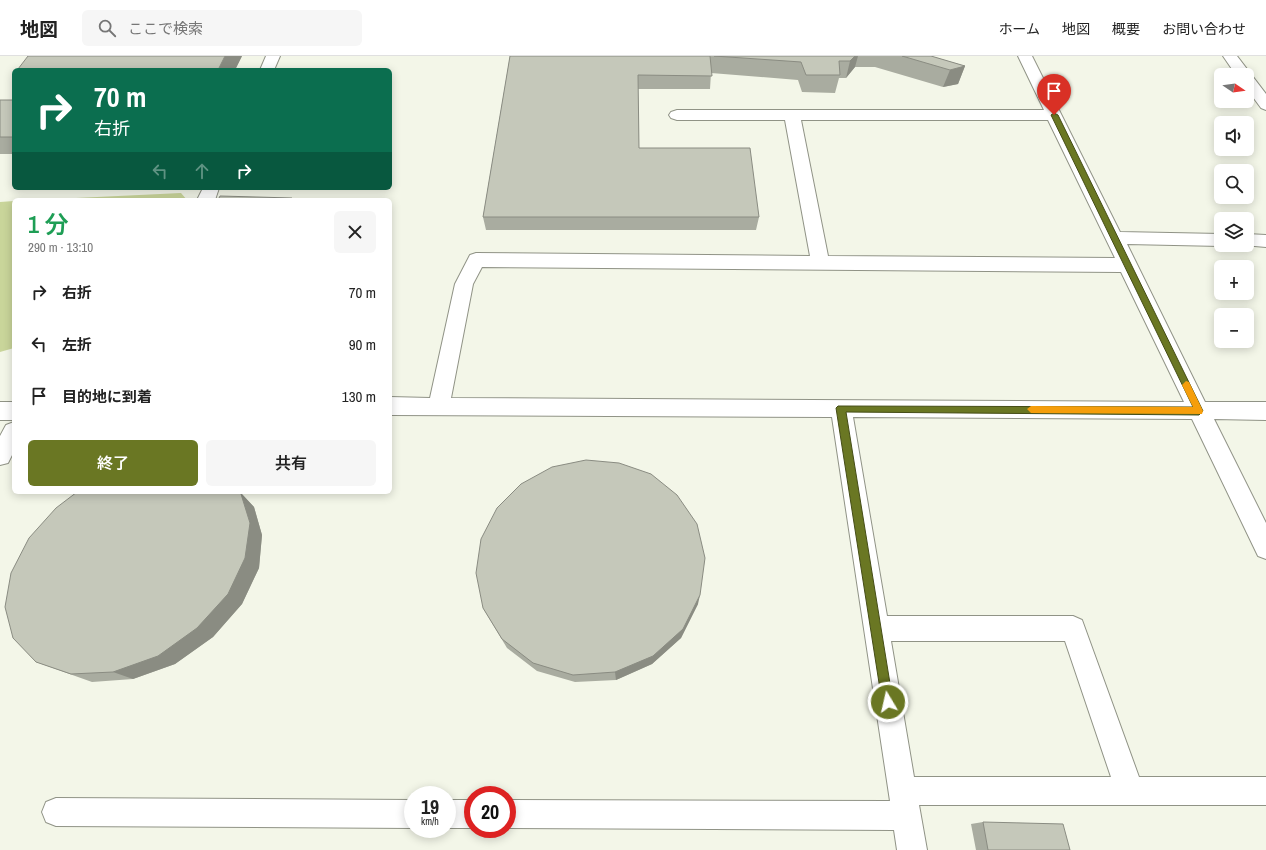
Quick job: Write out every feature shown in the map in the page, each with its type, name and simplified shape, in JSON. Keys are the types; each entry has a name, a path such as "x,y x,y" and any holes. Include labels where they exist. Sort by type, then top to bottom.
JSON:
{"lane":[{"path":"268,68 273,56"},
{"path":"1026,56 1266,548"},
{"path":"1230,56 1239,68"},
{"path":"1254,89 1266,105"},
{"path":"677,115 1054,115"},
{"path":"792,115 820,262"},
{"path":"1114,238 1214,240"},
{"path":"1254,240 1266,241"},
{"path":"439,406 464,284 476,260 1128,265"},
{"path":"392,406 1266,411"},
{"path":"841,408 912,850"},
{"path":"0,411 12,411"},
{"path":"0,456 12,434"},
{"path":"876,628 1074,629 1130,791"},
{"path":"516,814 904,804 1130,791 1266,790"},
{"path":"56,812 404,814"}],"green space":[{"path":"181,193 185,198 76,198"},
{"path":"12,201 12,349 0,352 0,202"}],"building":[{"path":"28,56 225,56 219,68 19,68"},
{"path":"510,56 710,56 712,76 638,75 639,148 750,148 759,217 483,217"},
{"path":"714,56 855,56 850,61 839,61 840,75 806,75 801,62"},
{"path":"902,56 931,56 965,66 950,70"},
{"path":"0,100 12,100 12,137 0,137"},
{"path":"220,196 292,198 219,198"},
{"path":"586,460 619,463 651,474 677,495 697,524 705,558 700,595 683,629 653,656 615,672 573,675 533,663 502,639 483,608 476,573 481,539 497,508 521,484 552,467"},
{"path":"74,494 241,494 250,523 245,558 228,594 197,628 158,656 113,672 71,674 36,662 13,638 5,607 11,573 29,538 56,508"},
{"path":"983,822 1063,824 1070,850 988,850"}],"slow traffic":[{"path":"1031,409 1199,411 1186,385"}],"route":[{"path":"888,702 841,408 1199,411 1054,115"}]}
